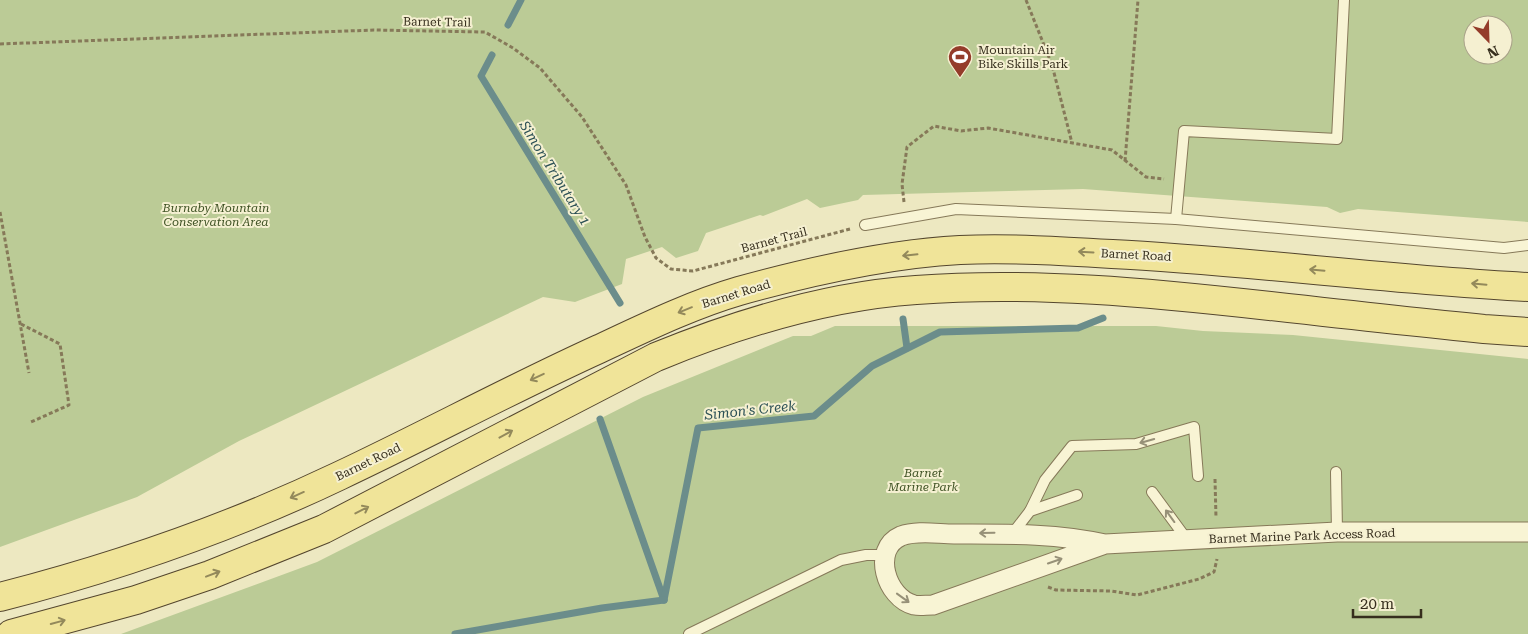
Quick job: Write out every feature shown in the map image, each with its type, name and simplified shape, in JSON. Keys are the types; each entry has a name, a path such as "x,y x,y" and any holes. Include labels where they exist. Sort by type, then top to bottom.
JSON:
{"main road":[{"name":"Barnet Road","path":"0,597 62,581 170,547 254,514 337,477 532,380 689,309 744,290 841,267 898,256 959,250 1031,250 1176,257 1528,287"},
{"path":"11,634 126,603 210,575 324,529 656,356 706,336 796,310 848,299 916,290 1034,287 1174,296 1484,330 1528,332"}],"street":[{"name":"Barnet Marine Park Access Road","path":"1105,544 1337,532 1528,532"},
{"path":"1013,533 1069,536 1105,544 933,605 913,604 897,595 887,576 886,555 895,540 913,534 1013,533"}],"lane":[{"path":"1176,219 1184,132 1337,139 1344,0"},
{"path":"865,225 956,209 1176,219 1504,248 1528,245"},
{"path":"1013,533 1030,510 1044,480 1072,446 1136,444 1194,427 1198,476"},
{"path":"1336,472 1337,532"},
{"path":"1152,492 1188,541"},
{"path":"1030,510 1077,496"},
{"path":"689,634 841,560 866,555 886,555"}],"path":[{"path":"1026,0 1052,64 1072,144"},
{"path":"1126,160 1138,0"},
{"name":"Barnet Trail","path":"0,44 374,30 485,32 513,48 540,68 582,117 626,185 645,237 656,258 671,269 693,271 865,225"},
{"path":"907,218 902,184 907,147 934,126 961,131 988,128 1112,150 1146,177 1180,181"},
{"path":"0,212 29,373"},
{"path":"20,324 60,344 69,405 31,422"},
{"path":"1215,476 1216,510"}],"green space":[{"name":"Burnaby Mountain Conservation Area","path":"0,0 1528,0 1528,222 1358,209 1340,213 1327,207 1083,189 863,195 858,200 820,208 807,199 763,216 760,215 706,233 698,251 676,258 662,247 626,259 622,284 575,302 543,297 239,441 137,497 0,547"},
{"name":"Barnet Marine Park","path":"835,326 1156,326 1203,331 1293,335 1528,359 1528,634 121,634 317,562 643,397 793,336 811,336"}],"waterway":[{"path":"508,25 521,0"},
{"name":"Simon Tributary 1","path":"492,55 481,76 620,303"},
{"name":"Simon's Creek","path":"664,600 698,428 814,416 872,366 940,332 1078,328 1103,318"},
{"path":"903,319 907,348"},
{"name":"Simon Tributary 1","path":"600,419 664,600"},
{"name":"Simon's Creek","path":"455,634 602,608 664,600"}],"place":[{"name":"Mountain Air Bike Skills Park","path":"960,78"}]}
